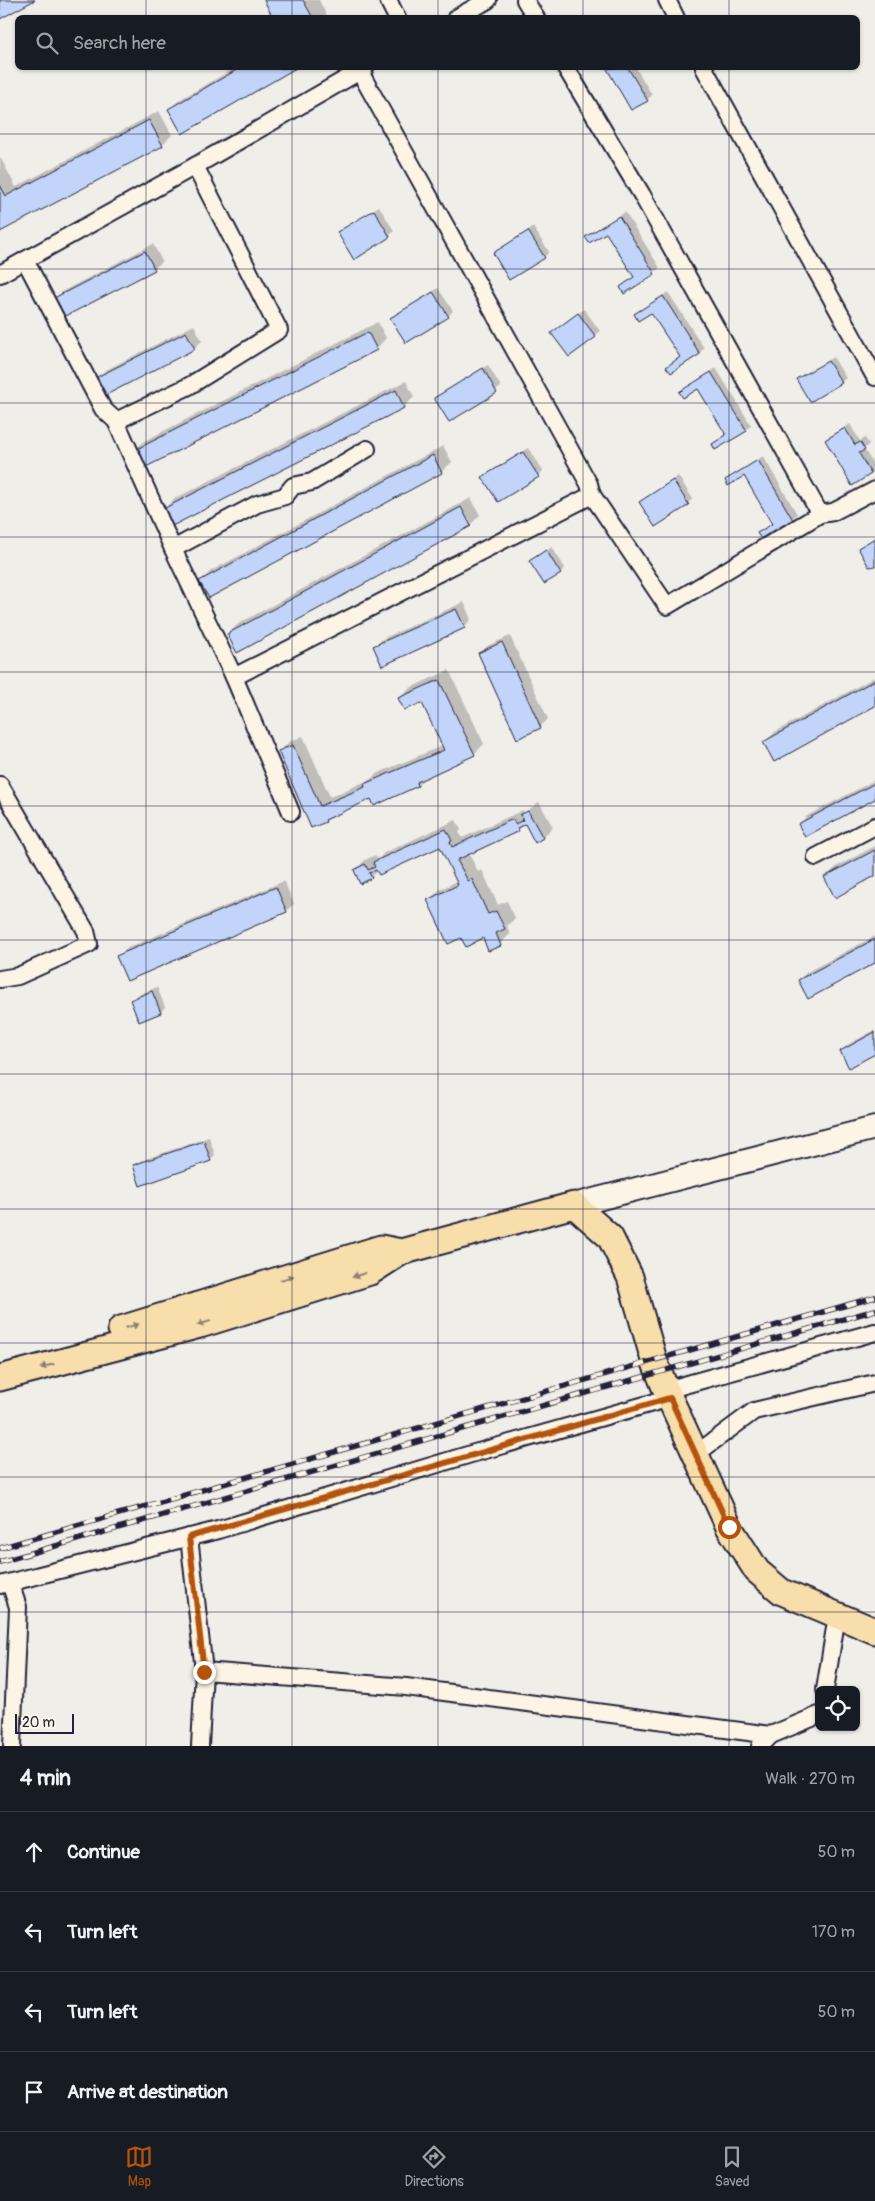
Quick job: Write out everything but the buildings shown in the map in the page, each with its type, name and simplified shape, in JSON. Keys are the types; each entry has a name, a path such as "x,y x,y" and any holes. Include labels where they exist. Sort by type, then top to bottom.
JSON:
{"main road":[{"path":"0,1378 200,1325 370,1272 401,1252 574,1204 610,1237 630,1277 654,1360 668,1394 729,1527 757,1570 782,1592 875,1632"},
{"path":"0,1361 129,1326 381,1248 401,1252"}],"street":[{"path":"388,0 396,15"},
{"path":"461,15 488,0"},
{"path":"525,0 534,15"},
{"path":"667,0 674,15"},
{"path":"0,274 195,166 362,70 589,484 592,495 667,606 820,514 833,512 875,490"},
{"path":"567,70 642,195 820,514"},
{"path":"705,70 875,377"},
{"path":"116,421 189,386 278,330 195,166"},
{"path":"25,260 103,409 116,421 173,549 234,677 291,812"},
{"path":"173,549 257,504 285,496 293,486 312,482 367,449"},
{"path":"234,677 592,495"},
{"path":"0,785 86,931 89,944 18,976 0,979"},
{"path":"816,857 875,826"},
{"path":"574,1204 875,1128"},
{"path":"12,1746 18,1607 5,1584 189,1537 875,1332"},
{"path":"696,1454 754,1411 875,1383"},
{"path":"189,1537 204,1672 200,1746"},
{"path":"827,1686 837,1615"},
{"path":"204,1672 406,1687 765,1740 815,1716"}],"railway":[{"path":"0,1548 875,1297"},
{"path":"0,1562 875,1310"}],"route":[{"path":"204,1672 189,1537 670,1398 729,1527"}]}
